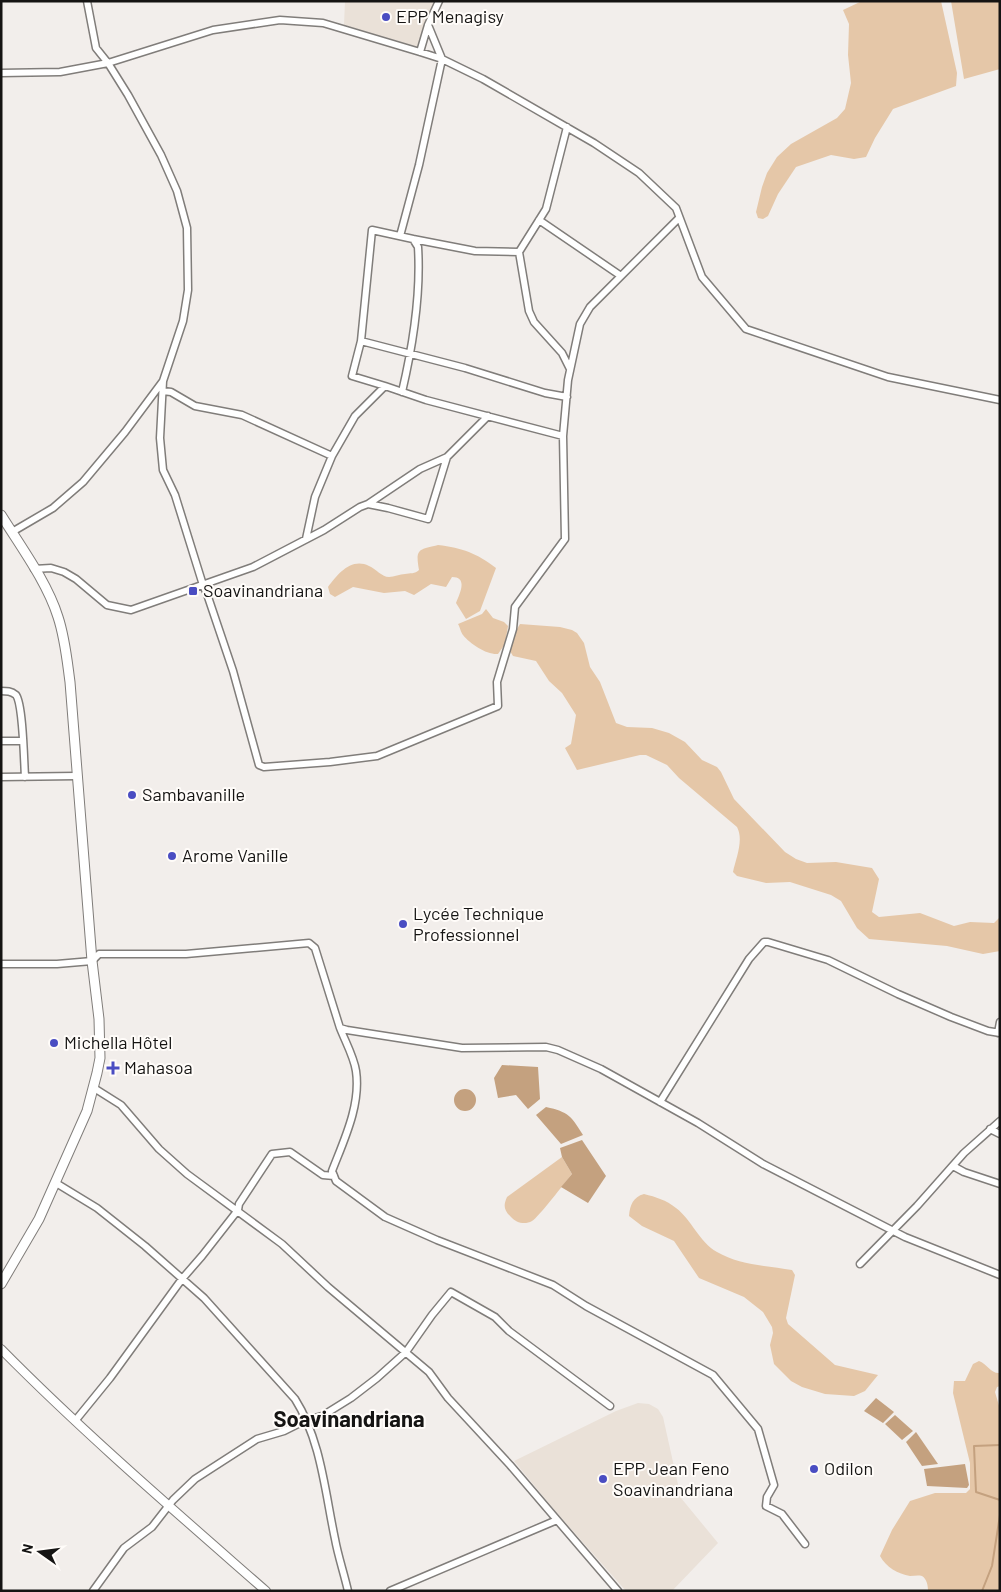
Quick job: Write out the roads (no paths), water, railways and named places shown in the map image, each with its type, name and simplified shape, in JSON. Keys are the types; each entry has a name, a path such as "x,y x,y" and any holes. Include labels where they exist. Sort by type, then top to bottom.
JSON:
{"main road":[{"path":"1,516 46,589 58,616 65,642 100,1041 98,1073 87,1111 39,1219 1,1284"}],"street":[{"path":"12,532 53,508 83,482 125,432 163,380 183,321 188,290 187,228 177,191 161,155 128,95 96,48 87,1"},
{"path":"420,52 428,25 439,1"},
{"path":"1,72 60,72 108,63 213,30 280,20 323,23 442,59 483,78 567,127 639,173 676,208 702,277 746,329 888,377 1000,400"},
{"path":"400,236 419,165 442,59 428,25"},
{"path":"567,127 546,209 519,252 529,311 534,322 562,353 570,369"},
{"path":"163,380 160,438 163,470 175,495 202,585 208,594 233,671 259,765 264,767 378,756 498,706 497,682 513,629 515,607 565,539 563,436 570,369 580,324 590,307 680,218"},
{"path":"540,220 621,276"},
{"path":"519,252 474,251 372,230 361,341 352,376 426,400 563,436"},
{"path":"402,392 411,354 416,312 419,260 418,247 413,239"},
{"path":"361,341 465,368 545,394 567,397"},
{"path":"306,539 315,498 332,456 354,416 385,386"},
{"path":"163,391 171,392 195,406 242,416 332,456"},
{"path":"34,569 52,568 64,572 76,579 108,605 131,610 253,567 324,530 360,506 368,504 420,469 447,457 488,416"},
{"path":"368,504 428,519 447,457"},
{"path":"1,691 10,691 17,697 20,708 25,777"},
{"path":"1,741 22,741"},
{"path":"1,777 77,776"},
{"path":"1,964 57,964 92,961 99,954 186,954 309,942 316,948 340,1028 356,1069 355,1104 332,1171 336,1181 385,1217 437,1240 553,1285 586,1306 713,1375 758,1429 774,1485 767,1498 766,1506 782,1514 805,1544"},
{"path":"660,1102 749,959 764,942 828,960 916,1002 966,1023 999,1033 1000,1022"},
{"path":"340,1028 462,1048 546,1047 558,1050 601,1069 698,1123 762,1164 905,1237 1000,1275"},
{"path":"94,1088 121,1105 159,1149 187,1174 282,1244 328,1287 429,1372 448,1398 510,1464 618,1591"},
{"path":"860,1264 964,1153 1000,1121"},
{"path":"990,1129 1000,1134"},
{"path":"75,1421 110,1378 182,1279 238,1210 239,1204 272,1154 277,1155 290,1152 323,1175 334,1176"},
{"path":"953,1166 964,1172 1000,1184"},
{"path":"56,1183 97,1208 145,1246 204,1298 295,1399 306,1420 324,1478 335,1540 348,1591"},
{"path":"93,1591 124,1548 152,1527 168,1506 195,1479 257,1438 284,1431 306,1420 322,1416 351,1398 406,1352 451,1292 495,1317 509,1331 610,1406"},
{"path":"1,1349 75,1421 168,1506 266,1591"},
{"path":"390,1591 557,1520"}],"waterway":[{"path":"1000,1445 974,1446 976,1492 1000,1500"},
{"path":"982,1591 992,1566 1000,1515"}],"place":[{"name":"EPP Menagisy","path":"386,17"},
{"name":"Soavinandriana","path":"193,591"},
{"name":"Sambavanille","path":"132,795"},
{"name":"Arome Vanille","path":"172,856"},
{"name":"Lycée Technique Professionnel","path":"403,924"},
{"name":"Michella Hôtel","path":"54,1043"},
{"name":"Mahasoa","path":"113,1068"},
{"name":"Odilon","path":"814,1469"},
{"name":"EPP Jean Feno Soavinandriana","path":"603,1479"}],"district":[{"name":"Soavinandriana","path":"349,1419"}]}
